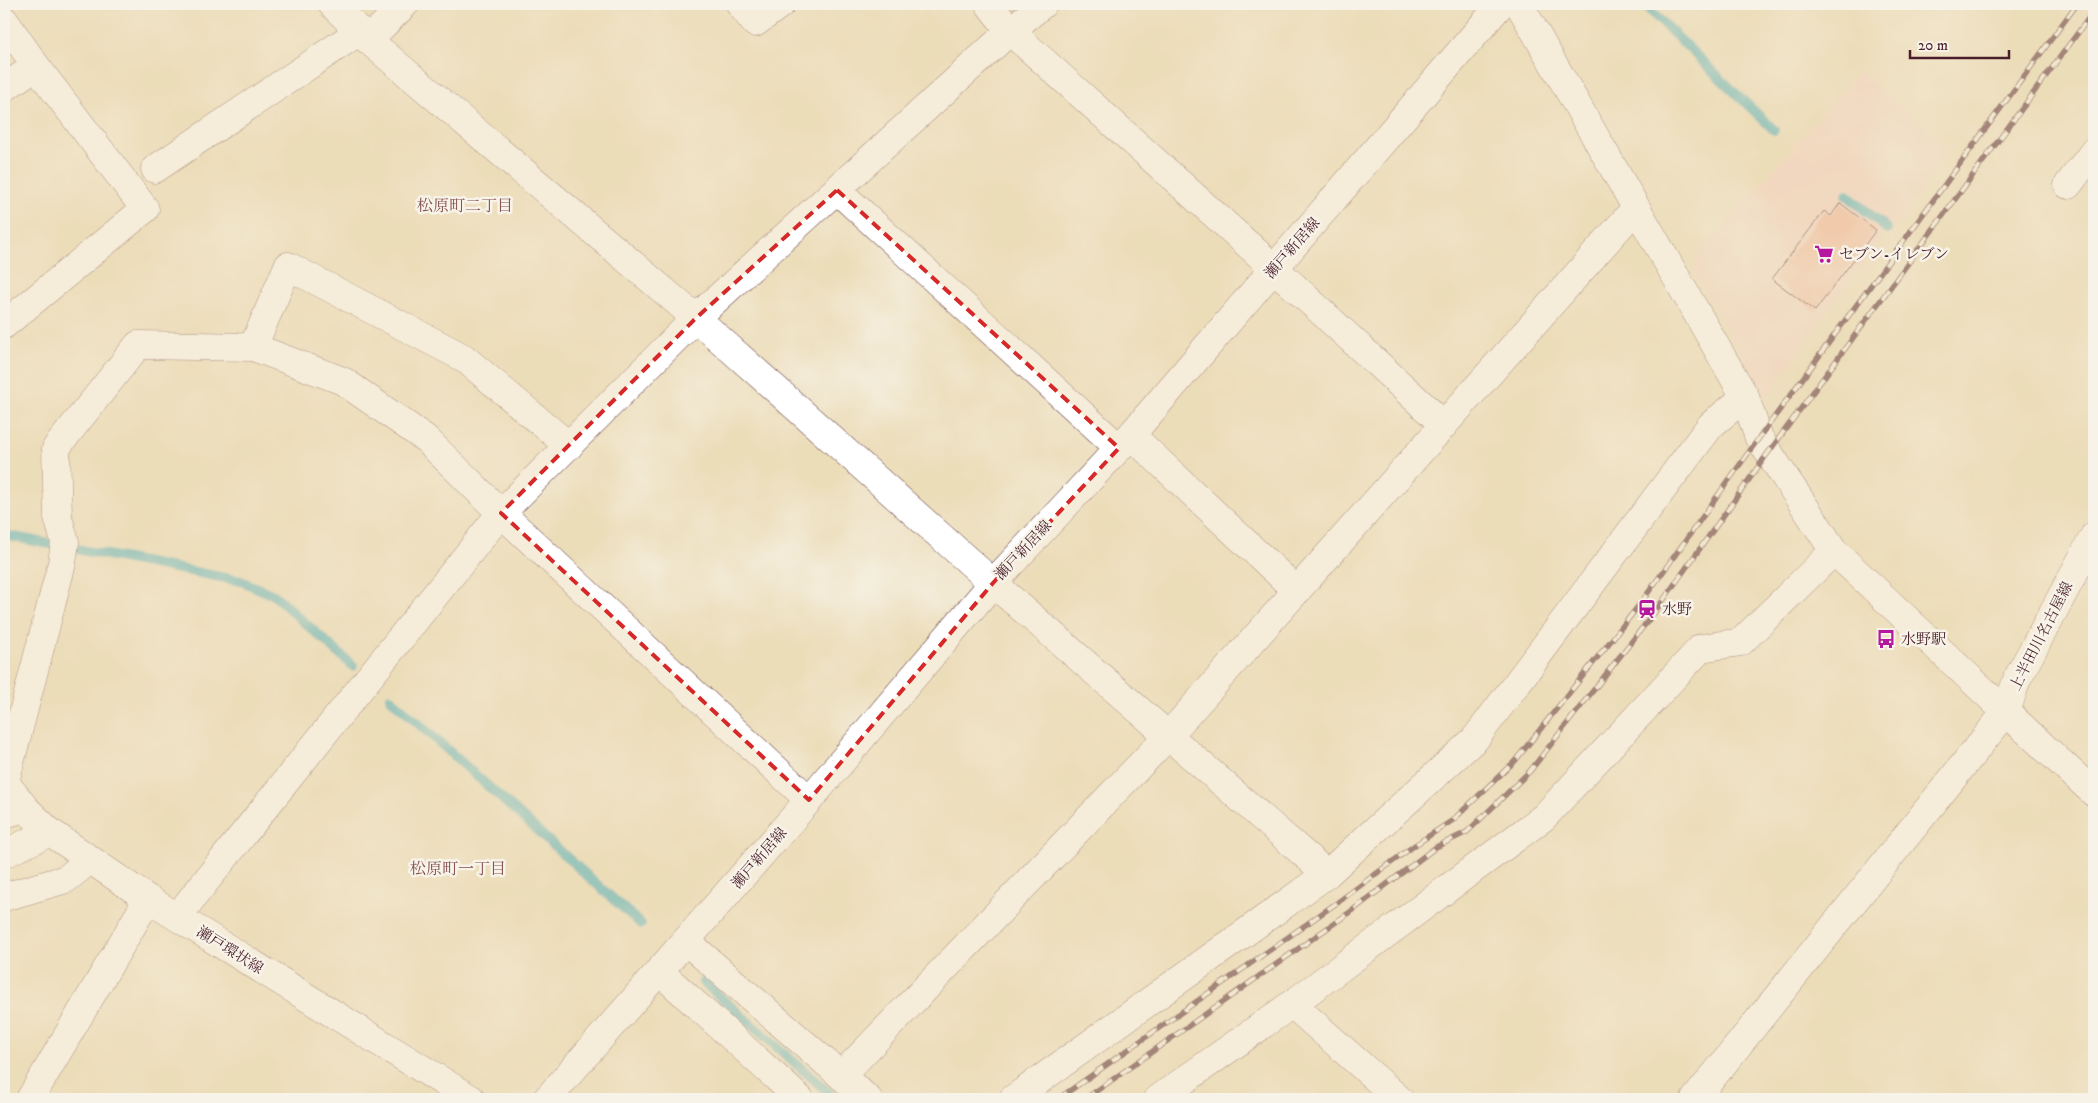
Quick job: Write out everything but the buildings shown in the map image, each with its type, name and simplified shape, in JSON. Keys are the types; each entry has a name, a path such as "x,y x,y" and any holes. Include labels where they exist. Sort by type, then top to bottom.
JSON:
{"street":[{"path":"332,4 364,35 696,318 993,583 1327,874"},
{"path":"155,169 364,35 405,4"},
{"path":"740,4 755,23 781,4"},
{"path":"989,4 1010,31 1274,268 1444,425"},
{"path":"177,917 501,513 696,318 1010,31 1043,4"},
{"name":"瀬戸新居線","path":"547,1099 809,800 993,583 1125,441 1501,4"},
{"path":"1519,4 1745,397 1759,438 1834,551 2094,793"},
{"path":"4,20 36,66 144,209 4,325"},
{"path":"4,88 36,66"},
{"path":"2068,185 2094,151"},
{"path":"837,190 1297,591"},
{"path":"841,1076 1168,736 1636,208"},
{"path":"253,348 288,266 464,358 569,446"},
{"path":"4,781 63,553 58,517 56,448 138,344 253,348 343,381 426,439 501,513 809,800"},
{"path":"1013,1099 1327,874 1475,740 1711,425 1745,397"},
{"name":"上半田川名古屋線","path":"2006,712 2017,679 2094,536"},
{"path":"1158,1099 1292,1004 1544,817 1701,648 1741,642 1834,551"},
{"path":"1695,1099 2006,712"},
{"name":"瀬戸環状線","path":"4,781 14,811 50,832 148,899 471,1099"},
{"path":"4,854 50,832"},
{"path":"4,897 66,878 90,860"},
{"path":"30,1099 148,899"},
{"path":"686,941 868,1099"},
{"path":"659,971 800,1099"},
{"path":"1292,1004 1399,1099"}],"highlighted area":[{"path":"837,190 1119,448 993,583 809,800 501,513 696,318"}],"shaded area":[{"path":"1860,71 1943,145 1946,153 1895,229 1889,225 1766,398 1694,274 1697,256"}],"waterway":[{"path":"1643,4 1774,130"},
{"path":"1847,195 1887,229"},
{"path":"4,535 241,581 274,595 353,666"},
{"path":"390,698 641,924"},
{"path":"703,982 836,1099"}],"railway":[{"path":"1058,1099 1338,902 1415,845 1453,820 1515,761 1640,604 1759,438 2077,4"},
{"path":"1085,1099 1353,910 1436,847 1467,832 1530,771 1654,613 1768,453 2094,11"}],"place":[{"name":"セブン-イレブン","path":"1824,254"},
{"name":"水野","path":"1647,609"},
{"name":"水野駅","path":"1886,639"}],"district":[{"name":"松原町二丁目","path":"465,205"},
{"name":"松原町一丁目","path":"458,868"}]}
